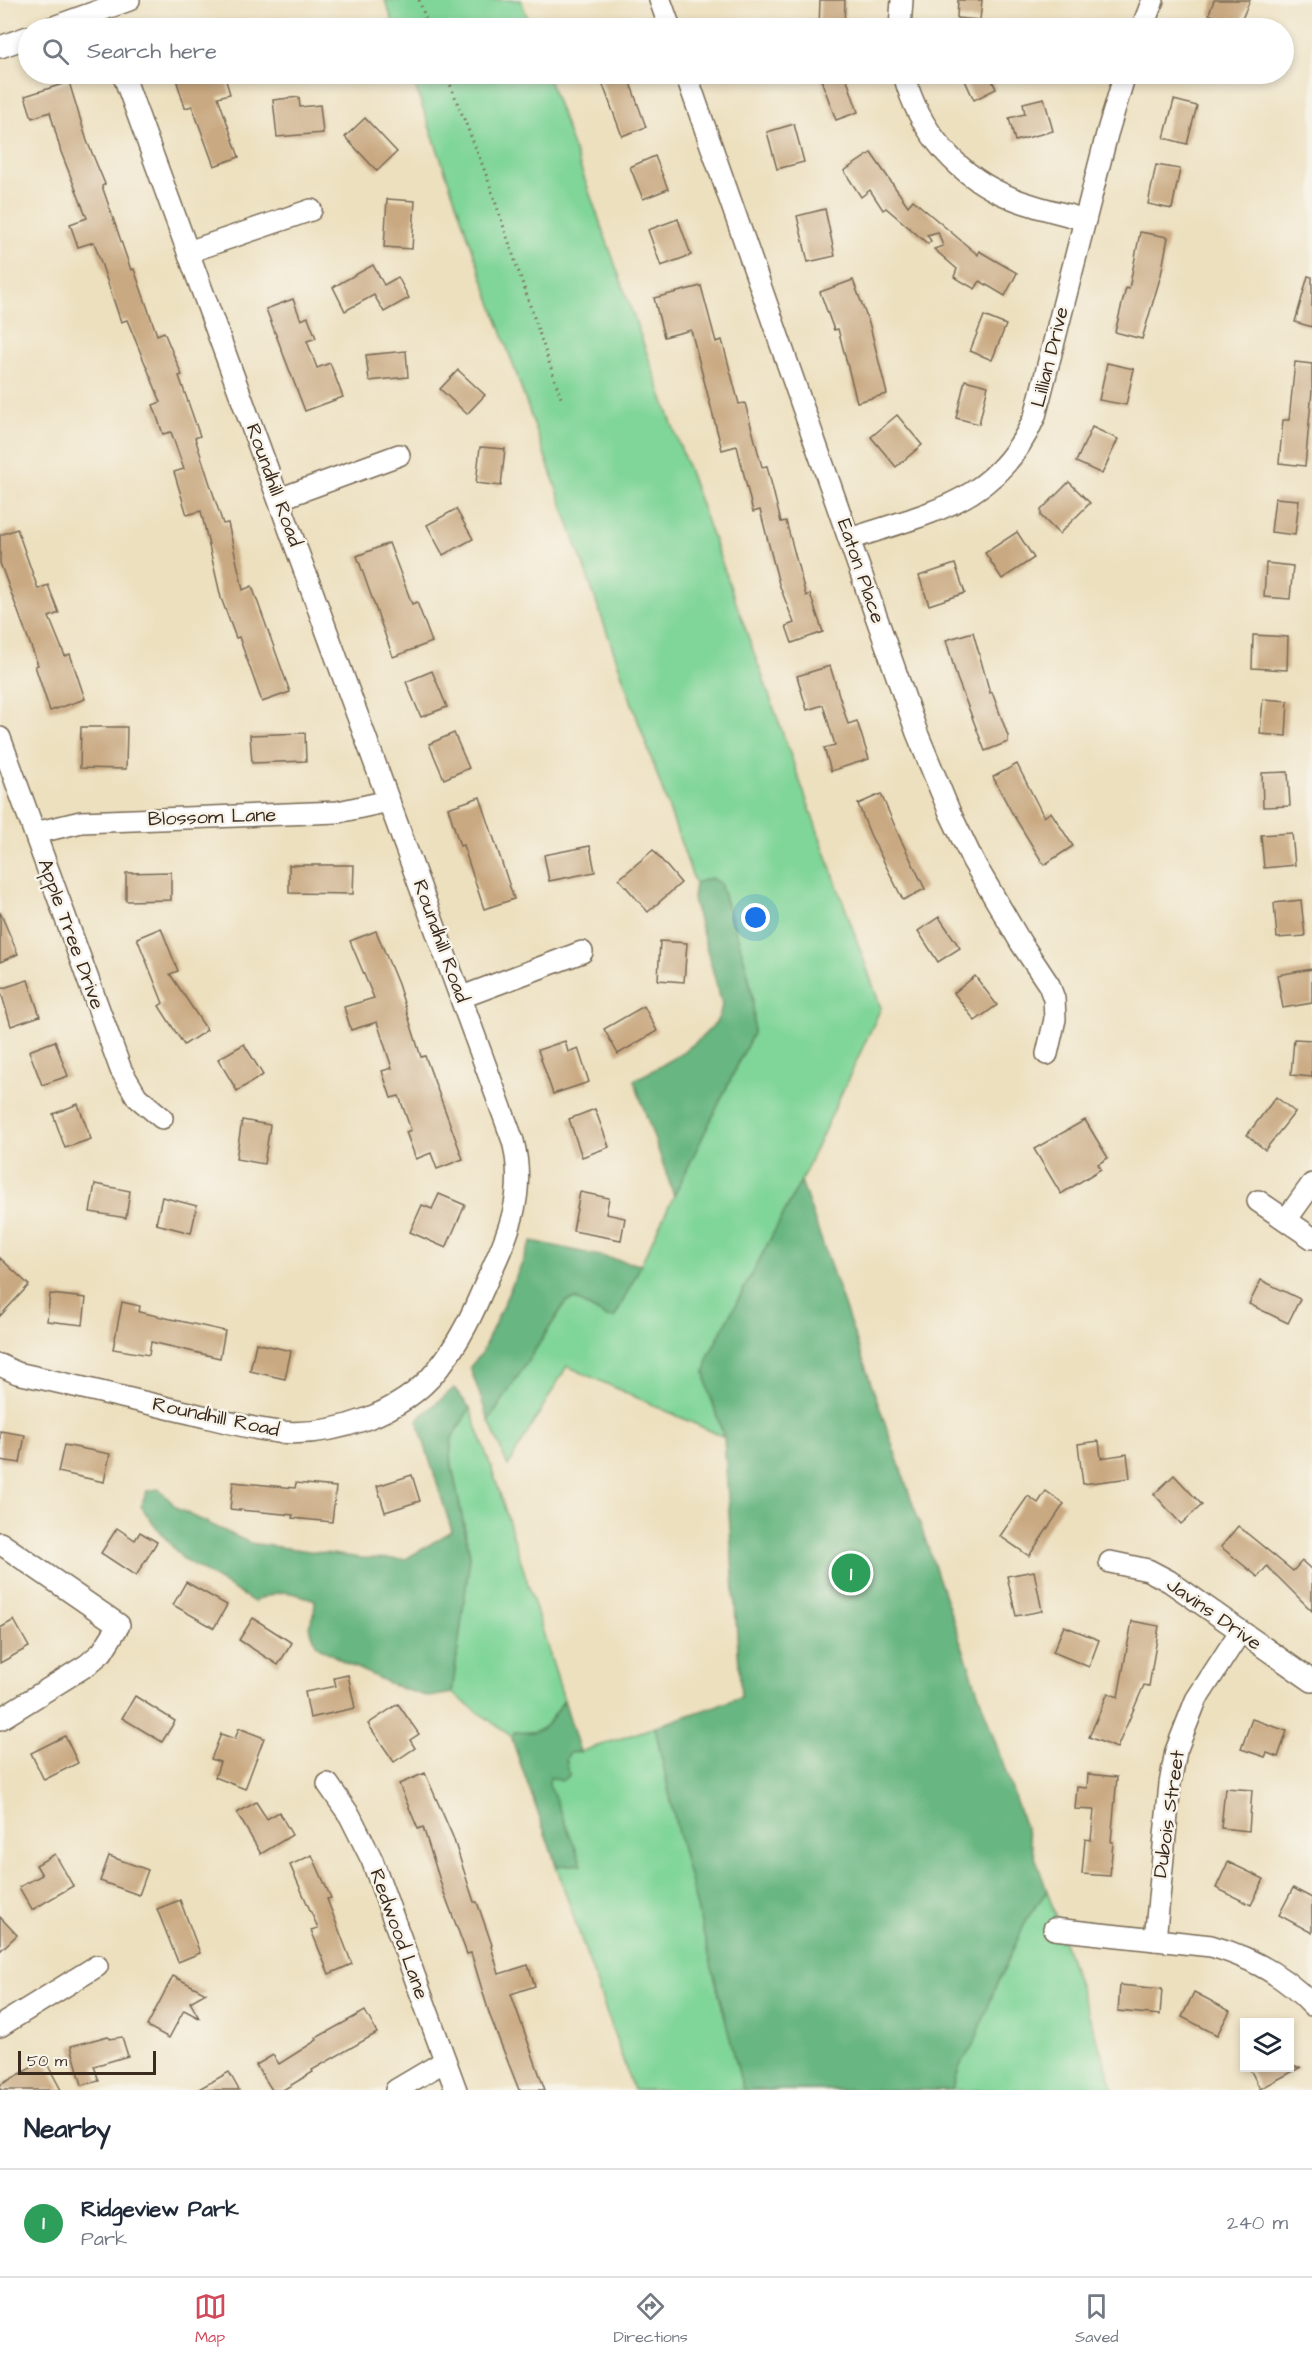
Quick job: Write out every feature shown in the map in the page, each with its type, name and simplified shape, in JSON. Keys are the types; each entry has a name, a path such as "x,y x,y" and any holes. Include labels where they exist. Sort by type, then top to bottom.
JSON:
{"street":[{"path":"106,18 129,0"},
{"path":"660,0 666,18"},
{"path":"901,18 902,0"},
{"path":"1146,18 1153,0"},
{"path":"0,47 18,41"},
{"name":"Roundhill Road","path":"0,1365 29,1375 277,1432 315,1431 347,1426 380,1413 410,1395 437,1371 470,1319 510,1230 518,1198 517,1156 513,1141 127,84"},
{"name":"Eaton Place","path":"690,84 917,733 950,813 991,894 1049,985 1055,1019 1047,1054"},
{"path":"907,84 912,101 924,125 939,146 966,172 1016,200 1085,220"},
{"name":"Lillian Drive","path":"849,539 944,508 968,497 996,475 1016,453 1035,416 1107,134 1122,84"},
{"path":"188,252 225,242 310,210"},
{"path":"279,499 399,455"},
{"name":"Apple Tree Drive","path":"0,738 121,1070 137,1097 162,1118"},
{"name":"Blossom Lane","path":"35,833 81,822 338,812 389,801"},
{"path":"462,997 582,952"},
{"path":"1286,1220 1312,1184"},
{"path":"1258,1201 1312,1238"},
{"path":"0,1543 119,1625 102,1652 87,1665 0,1719"},
{"name":"Javins Drive","path":"1110,1562 1148,1570 1169,1581 1312,1681"},
{"name":"Dubois Street","path":"1155,1940 1169,1796 1176,1751 1196,1700 1240,1632"},
{"name":"Redwood Lane","path":"328,1784 350,1816 372,1860 456,2090"},
{"path":"1054,1929 1211,1946 1246,1958 1284,1979 1312,2005"},
{"path":"0,2026 97,1966"},
{"path":"396,2090 445,2061"}],"path":[{"path":"419,0 425,18"},
{"path":"450,84 486,174 561,398"}],"green space":[{"path":"385,0 521,0 527,18 391,18"},
{"path":"415,84 551,84 881,1008 801,1181 709,1355 709,1387 724,1437 567,1366 508,1466 489,1421 566,1302 575,1299 606,1317 615,1317 753,1033 752,995 744,957 720,883 711,878 695,883"},
{"path":"711,878 720,883 744,957 752,995 753,1033 674,1196 634,1080 689,1047 708,1031 719,1016 722,1004 693,899 695,883"},
{"path":"801,1181 1047,1891 1028,1917 994,1991 975,2042 960,2066 952,2090 743,2090 676,1825 655,1727 741,1697 724,1437 708,1389 705,1372 709,1355"},
{"path":"532,1241 641,1265 615,1317 606,1317 575,1299 566,1302 489,1421 470,1367 481,1354"},
{"path":"454,1388 470,1408 452,1438 450,1457 470,1556 452,1693 429,1697 400,1688 350,1665 317,1646 309,1626 314,1615 315,1600 284,1592 254,1602 182,1558 141,1506 147,1491 159,1489 178,1509 250,1543 361,1558 406,1559 452,1531 417,1420"},
{"path":"470,1408 497,1484 564,1700 550,1721 540,1730 515,1732 569,1776 566,1758 570,1753 580,1752 655,1727 676,1824 1047,1891 1114,2090 633,2090 512,1737 452,1693 470,1556 450,1457 452,1438"},
{"path":"564,1700 580,1752 570,1753 566,1758 569,1776 561,1781 550,1777 549,1784 582,1864 557,1866 511,1737 515,1732 540,1730 554,1716"}],"building":[{"path":"820,0 845,0 844,18 819,18"},
{"path":"958,0 982,0 980,18 957,18"},
{"path":"1214,0 1250,0 1242,18 1219,18 1209,14"},
{"path":"70,84 87,141 105,184 102,186 131,270 134,269 157,335 164,332 182,375 179,376 200,436 195,438 223,524 228,523 243,590 252,586 290,692 262,702 239,637 236,638 221,598 201,511 187,515 174,472 184,469 171,432 163,434 153,405 161,402 127,320 121,322 94,242 78,247 70,224 87,218 61,152 50,112 32,118 25,96"},
{"path":"178,84 227,84 230,94 218,97 239,157 214,166 192,106 185,108"},
{"path":"603,84 631,84 646,127 622,136"},
{"path":"823,84 848,84 858,112 836,120"},
{"path":"967,84 994,84 996,89 974,100"},
{"path":"299,97 300,107 320,105 323,133 277,137 273,100"},
{"path":"1044,98 1053,131 1015,141 1009,118 1025,114 1023,103"},
{"path":"1174,100 1197,106 1187,144 1164,138"},
{"path":"365,118 397,152 377,171 345,137"},
{"path":"794,124 804,162 777,169 767,132"},
{"path":"871,153 908,206 913,200 978,255 979,251 1017,273 1005,296 980,281 975,289 954,277 957,269 934,249 943,246 938,232 927,235 931,241 928,244 886,208 883,210 870,190 861,197 844,171"},
{"path":"655,156 668,189 643,199 630,167"},
{"path":"1156,165 1180,169 1172,209 1148,204"},
{"path":"387,199 415,201 412,249 384,247"},
{"path":"825,209 835,256 808,262 797,216"},
{"path":"678,219 691,255 661,266 648,230"},
{"path":"1140,232 1168,237 1161,275 1142,339 1115,332 1126,288 1129,289"},
{"path":"373,265 384,285 398,277 409,298 384,312 374,295 345,311 333,287"},
{"path":"1308,276 1312,277 1312,327 1295,322"},
{"path":"853,280 870,326 887,394 857,402 838,329 834,330 820,292"},
{"path":"701,286 716,342 722,340 739,404 745,403 762,467 767,466 781,522 786,521 806,596 810,594 823,632 792,643 786,626 794,623 779,584 760,510 753,512 737,446 722,450 691,330 664,337 654,298"},
{"path":"293,299 301,320 308,317 316,338 307,341 317,368 330,363 343,397 305,411 266,309"},
{"path":"984,316 1006,325 992,360 970,351"},
{"path":"406,351 408,377 369,381 366,355"},
{"path":"1295,362 1312,364 1312,391 1305,466 1279,463 1283,420 1289,420"},
{"path":"1107,363 1134,369 1126,405 1099,400"},
{"path":"458,370 485,395 467,414 440,389"},
{"path":"965,380 988,386 979,424 956,418"},
{"path":"897,415 922,445 896,467 871,437"},
{"path":"1092,427 1118,439 1102,474 1076,462"},
{"path":"480,447 505,449 501,486 476,483"},
{"path":"1069,482 1090,503 1059,534 1041,516 1041,510"},
{"path":"1275,498 1299,500 1295,535 1271,532"},
{"path":"456,509 473,539 443,555 427,525"},
{"path":"17,529 38,589 48,585 59,613 49,617 65,656 70,654 85,699 50,711 35,666 38,665 0,563 0,535"},
{"path":"1017,532 1034,558 1002,579 985,553"},
{"path":"389,543 412,604 417,602 432,642 393,657 357,556"},
{"path":"1266,563 1293,566 1290,599 1264,597"},
{"path":"955,564 965,593 929,605 919,576"},
{"path":"973,632 990,693 992,692 1008,736 1008,742 985,751 957,678 946,640"},
{"path":"1253,635 1288,637 1287,670 1252,668"},
{"path":"830,666 848,724 857,721 869,759 831,771 824,748 835,745 823,705 807,710 797,676"},
{"path":"432,671 447,707 421,717 406,682"},
{"path":"1263,699 1288,701 1286,736 1260,734"},
{"path":"81,727 127,727 126,769 80,768"},
{"path":"305,733 306,761 252,763 250,735"},
{"path":"454,733 469,768 444,779 429,744"},
{"path":"1017,764 1044,817 1051,812 1073,846 1044,865 993,777"},
{"path":"1288,772 1290,806 1263,807 1262,773"},
{"path":"881,794 925,889 903,900 870,834 858,804"},
{"path":"480,797 514,899 484,909 448,808"},
{"path":"1292,833 1295,865 1264,868 1261,835"},
{"path":"590,846 595,872 549,881 544,855"},
{"path":"653,850 681,883 648,912 619,879"},
{"path":"289,865 354,865 353,894 289,893"},
{"path":"171,872 171,900 126,901 126,873"},
{"path":"1301,900 1305,936 1277,938 1274,903"},
{"path":"0,912 18,954 0,962"},
{"path":"939,917 960,948 938,962 918,931"},
{"path":"161,928 178,971 170,974 207,1030 184,1045 159,1006 163,1003 137,938"},
{"path":"376,931 398,984 421,1057 425,1056 463,1159 437,1169 431,1153 416,1159 406,1132 411,1130 399,1096 391,1098 382,1071 392,1068 377,1022 351,1030 344,1007 374,998 350,941"},
{"path":"660,941 687,943 684,982 658,980"},
{"path":"1312,969 1312,1003 1283,1008 1277,975"},
{"path":"975,976 997,1005 975,1021 954,993"},
{"path":"28,980 40,1016 11,1026 0,989"},
{"path":"644,1006 657,1031 618,1054 604,1029"},
{"path":"1294,1039 1312,1040 1312,1077 1291,1075"},
{"path":"55,1041 68,1076 42,1085 29,1051"},
{"path":"565,1041 568,1052 578,1048 589,1082 553,1094 538,1050"},
{"path":"244,1044 263,1075 237,1091 218,1059"},
{"path":"1276,1097 1295,1112 1265,1150 1247,1135"},
{"path":"78,1104 91,1139 65,1148 53,1114"},
{"path":"595,1109 609,1147 582,1157 569,1119"},
{"path":"242,1120 270,1125 264,1164 236,1159"},
{"path":"1085,1120 1108,1158 1098,1164 1101,1169 1061,1194 1034,1149"},
{"path":"95,1184 130,1191 126,1218 90,1212"},
{"path":"580,1192 609,1198 606,1214 625,1218 621,1240 573,1231"},
{"path":"439,1194 465,1205 446,1248 410,1232 422,1205 432,1209"},
{"path":"162,1197 197,1206 191,1233 156,1224"},
{"path":"0,1258 29,1285 0,1316"},
{"path":"1261,1280 1300,1299 1288,1323 1249,1304"},
{"path":"50,1294 86,1298 83,1325 47,1321"},
{"path":"122,1302 140,1306 139,1312 225,1331 220,1358 151,1342 149,1355 113,1349"},
{"path":"256,1343 291,1351 285,1379 250,1371"},
{"path":"0,1431 25,1435 20,1463 0,1460"},
{"path":"1099,1441 1101,1458 1127,1454 1130,1478 1083,1484 1078,1444"},
{"path":"64,1445 110,1454 104,1482 58,1472"},
{"path":"412,1475 420,1501 385,1512 377,1486"},
{"path":"1174,1475 1202,1505 1181,1524 1154,1494"},
{"path":"233,1482 295,1488 296,1483 336,1487 332,1522 292,1518 293,1515 230,1509"},
{"path":"1046,1491 1064,1504 1029,1556 1000,1536 1028,1496 1038,1503"},
{"path":"1238,1526 1293,1571 1302,1561 1312,1570 1312,1611 1267,1566 1258,1577 1221,1547"},
{"path":"117,1528 135,1540 140,1532 157,1542 136,1576 101,1553"},
{"path":"1034,1571 1042,1611 1016,1616 1007,1576"},
{"path":"186,1582 227,1605 214,1628 173,1605"},
{"path":"253,1618 292,1643 278,1665 239,1640"},
{"path":"14,1620 29,1647 0,1663 0,1628"},
{"path":"1132,1621 1159,1626 1149,1686 1144,1685 1117,1748 1089,1737 1108,1693 1118,1697"},
{"path":"1064,1626 1099,1640 1089,1667 1053,1652"},
{"path":"348,1675 355,1708 310,1718 305,1692 336,1686 334,1678"},
{"path":"135,1696 175,1721 162,1742 122,1718"},
{"path":"398,1704 419,1734 410,1740 415,1748 394,1762 368,1724"},
{"path":"1252,1719 1287,1731 1278,1757 1267,1753 1265,1757 1241,1749"},
{"path":"239,1728 264,1738 245,1789 215,1777 220,1762 211,1759 221,1734 235,1739"},
{"path":"65,1736 78,1763 44,1780 31,1753"},
{"path":"425,1773 453,1837 474,1902 477,1902 499,1974 528,1965 535,1986 511,1994 545,2090 519,2090 490,2016 471,1953 467,1954 443,1890 423,1827 418,1829 399,1784"},
{"path":"1088,1774 1117,1777 1110,1876 1082,1874 1085,1839 1091,1840 1094,1810 1075,1809 1077,1787 1087,1788"},
{"path":"1225,1788 1252,1790 1249,1831 1221,1828"},
{"path":"256,1802 267,1819 279,1812 292,1835 261,1854 237,1813"},
{"path":"55,1854 73,1886 32,1910 19,1887 42,1875 36,1865"},
{"path":"312,1855 331,1898 327,1899 352,1964 329,1974 311,1930 318,1928 290,1865"},
{"path":"109,1856 148,1870 139,1895 100,1881"},
{"path":"1228,1862 1264,1879 1251,1905 1216,1888"},
{"path":"1293,1888 1312,1898 1312,1933 1279,1915"},
{"path":"180,1900 200,1953 178,1962 157,1909"},
{"path":"0,1917 17,1935 0,1951"},
{"path":"173,1976 206,1993 190,2002 199,2018 184,2010 169,2038 147,2026"},
{"path":"1120,1985 1162,1989 1160,2015 1118,2011"},
{"path":"1194,1992 1230,2011 1217,2035 1182,2017"},
{"path":"365,2011 377,2033 312,2070 313,2072 283,2090 272,2090 256,2065 273,2055 279,2064 317,2040 316,2038"},
{"path":"108,2036 109,2039 122,2037 128,2056 94,2066 99,2081 82,2085 71,2046"},
{"path":"45,2060 61,2090 0,2090 0,2085"},
{"path":"229,2072 239,2090 197,2090"},
{"path":"1252,2072 1292,2072 1260,2089"}],"place":[{"name":"Ridgeview Park","path":"851,1573"}]}
